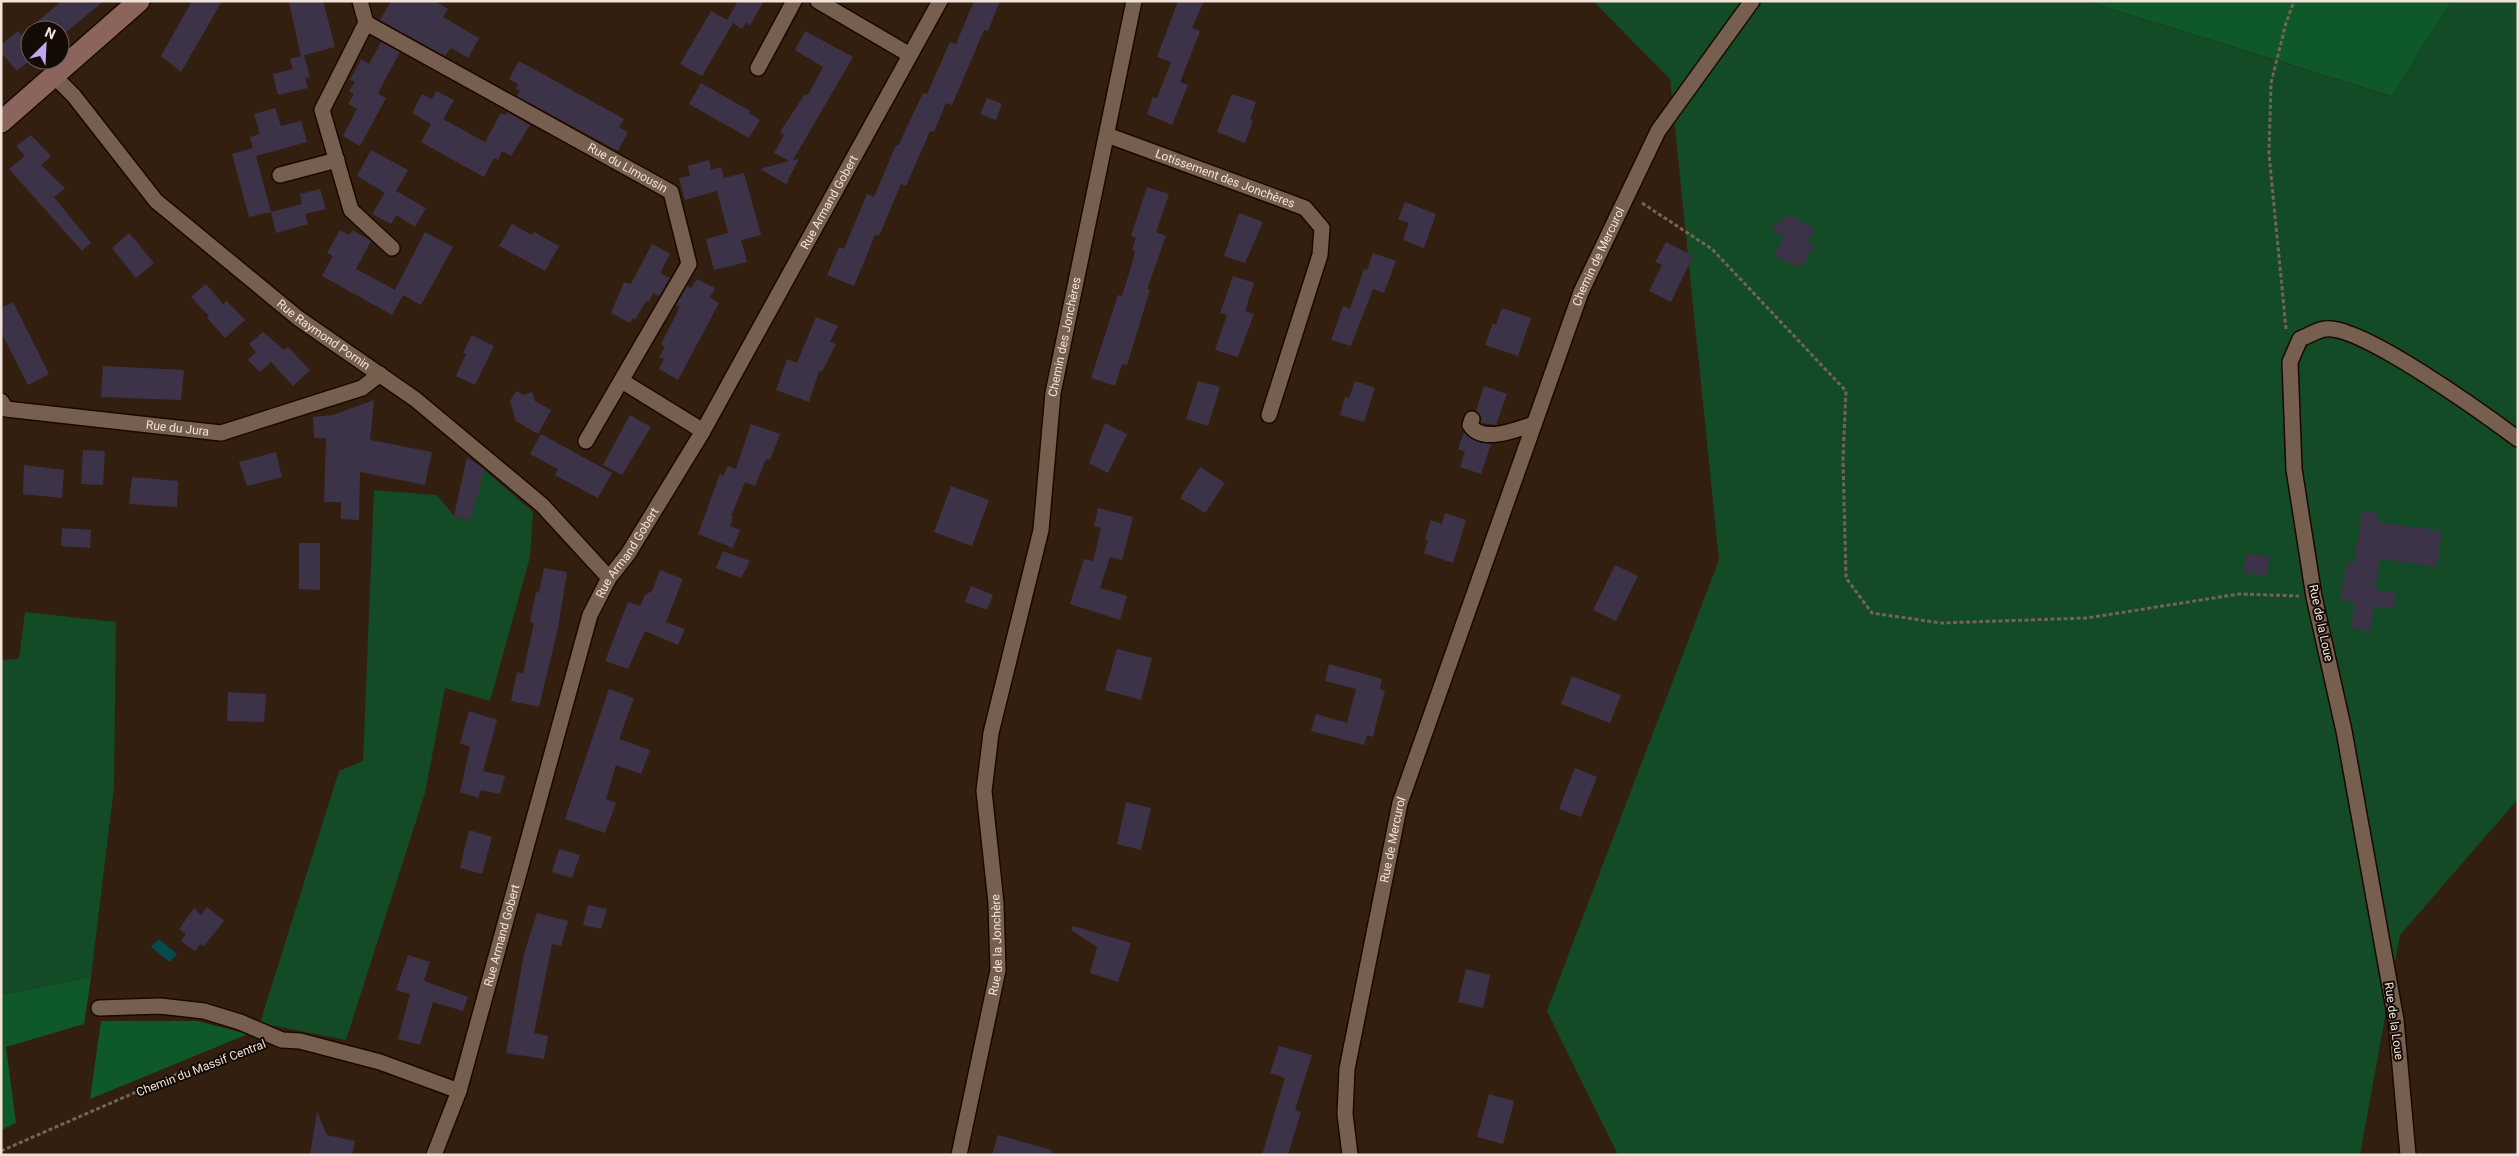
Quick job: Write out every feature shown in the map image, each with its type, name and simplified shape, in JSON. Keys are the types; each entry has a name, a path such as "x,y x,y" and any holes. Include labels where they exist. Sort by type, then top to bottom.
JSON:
{"main road":[{"path":"5,113 54,76 139,1"}],"street":[{"path":"360,1 366,23 322,110 351,210 392,248"},
{"path":"758,68 794,1"},
{"path":"818,1 910,56"},
{"name":"Rue Armand Gobert","path":"434,1155 459,1090 590,615 609,578 628,554 703,431 940,1"},
{"name":"Chemin des Jonchères","path":"1005,674 1041,530 1053,393 1134,1"},
{"name":"Chemin de Mercurol","path":"1494,537 1581,292 1627,195 1658,131 1752,1"},
{"name":"Rue du Limousin","path":"366,23 671,192 689,264 586,441"},
{"name":"Rue Raymond Pornin","path":"54,76 74,96 156,201 298,318 416,399 542,505 609,578"},
{"name":"Lotissement des Jonchères","path":"1107,134 1305,208 1322,228 1320,255 1269,415"},
{"path":"280,175 337,160"},
{"name":"Rue de la Loue","path":"2408,1155 2396,1020 2344,731 2314,597 2294,469 2290,362 2300,339 2326,328 2352,334 2387,350 2518,439"},
{"name":"Rue du Jura","path":"1,400 6,409 221,433 362,388 380,374"},
{"path":"622,381 703,431"},
{"path":"1472,419 1470,425 1475,433 1486,436 1534,424"},
{"name":"Rue de Mercurol","path":"1350,1155 1346,1114 1347,1069 1400,803 1494,537"},
{"name":"Rue de la Jonchère","path":"959,1155 998,970 996,903 984,791 991,733 1005,674"},
{"path":"99,1008 160,1006 204,1011 240,1022 282,1040"},
{"name":"Chemin du Massif Central","path":"282,1040 300,1041 380,1062 459,1090"}],"path":[{"path":"2290,362 2269,154 2271,83 2286,23 2294,1"},
{"path":"1627,195 1712,249 1846,391 1843,459 1846,578 1872,612 1941,623 2077,618 2239,594 2314,597"},
{"name":"Chemin du Massif Central","path":"1,1151 182,1072 270,1042 282,1040"}],"green space":[{"path":"1593,1 2087,1 2390,96 2451,1 2518,1 2518,799 2400,935 2360,1155 1618,1155 1547,1011 1719,560 1670,79"},
{"path":"2087,1 2451,1 2391,96"},
{"path":"479,465 533,512 530,557 490,701 445,688 425,793 346,1040 260,1023 339,771 363,761 374,490 437,495 454,516 471,520"},
{"path":"25,612 116,622 114,787 91,977 1,995 1,660 19,659"},
{"path":"91,977 84,1024 6,1047 16,1123 1,1130 1,995"},
{"path":"101,1021 197,1021 248,1034 90,1099"}],"water":[{"path":"159,939 177,954 170,962 151,947"}],"building":[{"path":"62,1 104,1 70,29 70,20 39,20"},
{"path":"192,1 222,1 181,72 161,56"},
{"path":"297,1 323,1 335,47 301,56 289,3"},
{"path":"391,1 435,1 448,9 443,17 479,38 468,58 451,48 445,56 380,20"},
{"path":"738,1 764,1 750,25 746,23 742,29 733,23 702,76 680,64 711,11 727,20"},
{"path":"974,1 1000,1 988,31 984,30 952,105 946,103 934,132 930,131 906,186 901,184 879,236 875,235 854,286 827,275 839,247 844,249 867,194 874,197 896,145 898,146 923,93 927,94 950,42 956,44"},
{"path":"1178,1 1204,1 1192,28 1200,31 1180,82 1188,85 1172,125 1147,114 1153,97 1157,98 1171,62 1157,57"},
{"path":"18,31 20,34 20,68 17,71 1,53 1,45"},
{"path":"805,31 853,57 793,160 799,159 786,184 760,169 789,161 774,153 784,135 780,132 805,94 808,95 823,67 795,50"},
{"path":"381,42 400,52 378,93 386,98 360,146 343,136 357,109 348,104 354,94 349,91 355,82 350,80 361,59 369,64"},
{"path":"304,55 310,77 305,78 308,88 278,95 273,74 293,69 290,59"},
{"path":"519,61 624,119 619,127 628,132 618,151 517,96 520,91 516,89 518,84 509,79"},
{"path":"701,83 750,111 749,113 760,120 749,138 689,104"},
{"path":"436,91 454,100 443,119 485,142 501,113 505,115 507,112 530,125 511,156 502,151 498,160 494,158 484,177 421,142 431,124 412,113 422,94 432,99"},
{"path":"1232,94 1256,102 1250,119 1253,120 1245,143 1217,132"},
{"path":"987,98 1002,104 996,120 980,114"},
{"path":"275,108 281,126 301,121 307,142 256,156 271,212 249,217 232,154 253,148 250,137 260,134 254,114"},
{"path":"31,135 51,156 41,165 65,188 54,197 91,243 82,251 9,169 25,156 16,146"},
{"path":"371,150 408,170 396,191 426,208 415,227 396,215 391,224 372,214 385,193 357,176"},
{"path":"709,160 711,170 721,167 724,178 744,173 761,235 741,240 747,262 714,270 706,239 728,233 717,191 685,200 679,178 690,176 688,166"},
{"path":"1147,187 1169,194 1156,232 1166,236 1147,289 1150,290 1127,365 1122,364 1115,386 1091,378 1118,295 1122,296 1132,264 1135,251 1132,250 1136,238 1131,236"},
{"path":"320,189 326,209 305,214 308,224 276,233 271,212 302,204 300,194"},
{"path":"1405,202 1436,214 1424,248 1403,240 1409,223 1398,219"},
{"path":"1239,213 1263,222 1245,263 1224,256"},
{"path":"1789,214 1815,229 1808,242 1814,245 1804,265 1800,264 1799,267 1774,256 1783,237 1770,229"},
{"path":"512,224 532,235 534,232 559,246 545,271 499,246"},
{"path":"340,230 349,235 352,230 371,241 356,269 395,290 425,232 453,247 421,305 403,295 392,315 322,276 333,256 327,253"},
{"path":"129,233 154,263 136,278 112,248"},
{"path":"1666,242 1693,256 1671,302 1649,291 1662,265 1655,262"},
{"path":"652,244 670,254 660,273 670,278 659,296 653,293 649,302 646,301 635,320 633,318 630,323 611,313 624,282 630,284 632,282"},
{"path":"1373,253 1396,261 1384,293 1373,289 1351,346 1331,340 1343,306 1350,309 1364,269 1367,270"},
{"path":"1233,276 1254,283 1245,311 1254,314 1238,357 1215,350 1227,315 1220,313"},
{"path":"697,279 715,288 710,297 719,303 678,380 659,369 664,359 659,357 665,347 661,344 680,307 676,305 687,286 691,288"},
{"path":"206,284 223,304 227,301 245,320 225,338 207,318 209,316 191,297"},
{"path":"13,302 49,374 28,385 1,332 1,308"},
{"path":"1502,308 1531,318 1518,356 1485,345 1493,323 1496,325"},
{"path":"816,317 838,326 830,342 836,344 822,372 819,371 809,402 776,390 787,359 797,363"},
{"path":"263,332 284,350 288,347 310,370 293,386 271,362 260,372 248,360 256,352 249,344"},
{"path":"472,335 494,346 475,385 456,376 466,354 463,353"},
{"path":"103,366 184,370 181,400 101,397"},
{"path":"1198,381 1220,387 1208,426 1186,419"},
{"path":"1355,381 1375,388 1364,422 1340,415 1345,397 1349,398"},
{"path":"1484,386 1507,394 1496,425 1481,423 1481,417 1476,411"},
{"path":"516,391 524,395 532,392 535,401 551,410 538,434 516,421 510,401"},
{"path":"374,400 370,440 432,452 425,485 360,472 359,520 341,519 341,502 324,502 326,438 314,438 313,417 333,415"},
{"path":"630,415 651,427 622,475 603,465"},
{"path":"1105,423 1127,434 1108,473 1089,463"},
{"path":"751,424 780,434 770,460 766,459 755,486 745,482 731,516 733,517 730,526 740,530 733,548 698,534 720,474 723,476 728,466 736,469"},
{"path":"1464,432 1479,442 1491,444 1481,474 1460,467 1465,452 1458,449"},
{"path":"541,434 612,473 598,498 555,475 558,469 530,454"},
{"path":"83,450 105,451 103,485 81,484"},
{"path":"276,452 282,477 247,486 239,462"},
{"path":"467,457 484,469 471,520 454,516"},
{"path":"24,465 64,470 62,498 23,494"},
{"path":"1200,467 1225,483 1205,513 1180,498"},
{"path":"132,477 178,481 177,507 129,504"},
{"path":"951,486 989,500 972,546 934,532"},
{"path":"1098,508 1133,517 1122,560 1110,557 1100,588 1127,596 1120,620 1070,604 1084,559 1093,561 1101,528 1094,526"},
{"path":"2362,511 2377,513 2378,522 2442,531 2437,567 2380,559 2375,589 2396,593 2394,609 2374,606 2370,631 2351,628 2355,603 2340,599 2347,562 2354,563"},
{"path":"1445,513 1466,520 1453,563 1424,553 1428,540 1425,539 1431,520 1442,524"},
{"path":"62,528 91,530 90,548 61,546"},
{"path":"299,543 320,543 320,590 299,589"},
{"path":"723,551 750,561 741,578 716,568"},
{"path":"2246,554 2270,556 2267,576 2243,573"},
{"path":"1615,565 1638,576 1616,621 1593,610"},
{"path":"544,568 567,572 558,628 539,707 511,701 517,672 523,674 534,623 530,622 536,592 539,593"},
{"path":"660,570 683,579 666,622 685,629 678,645 645,631 628,669 605,661 628,602 640,606 645,595 652,591"},
{"path":"971,586 993,595 987,610 965,602"},
{"path":"1117,649 1152,658 1141,700 1105,690"},
{"path":"1329,664 1382,679 1380,689 1385,691 1373,737 1367,735 1364,745 1311,731 1316,714 1347,723 1356,689 1325,681"},
{"path":"1572,676 1621,695 1610,723 1561,704"},
{"path":"609,689 634,698 619,739 650,750 641,774 616,765 606,799 616,803 605,833 565,819"},
{"path":"228,692 266,694 264,722 227,721"},
{"path":"469,711 497,720 483,771 505,776 500,794 481,790 478,798 460,792 470,747 460,743"},
{"path":"1575,768 1597,777 1581,817 1559,809"},
{"path":"1126,802 1151,808 1141,850 1117,844"},
{"path":"469,830 492,837 482,874 460,868"},
{"path":"559,849 580,855 572,878 552,872"},
{"path":"588,905 607,909 601,929 583,925"},
{"path":"207,907 224,921 204,946 200,944 195,951 181,941 186,934 179,929 194,908 201,915"},
{"path":"537,913 568,921 561,946 552,944 534,1033 548,1036 544,1059 506,1053 524,954"},
{"path":"1073,926 1131,943 1118,982 1090,973 1097,947 1071,930"},
{"path":"408,955 430,962 424,980 468,997 463,1011 433,1002 420,1045 398,1039 410,994 396,990"},
{"path":"1466,969 1490,975 1483,1008 1458,1002"},
{"path":"1279,1046 1312,1055 1295,1110 1301,1112 1288,1155 1262,1155 1285,1078 1270,1073"},
{"path":"1489,1094 1514,1101 1503,1144 1477,1137"},
{"path":"317,1112 327,1135 355,1141 352,1155 310,1155"},
{"path":"998,1135 1052,1150 1051,1155 992,1155"}]}
